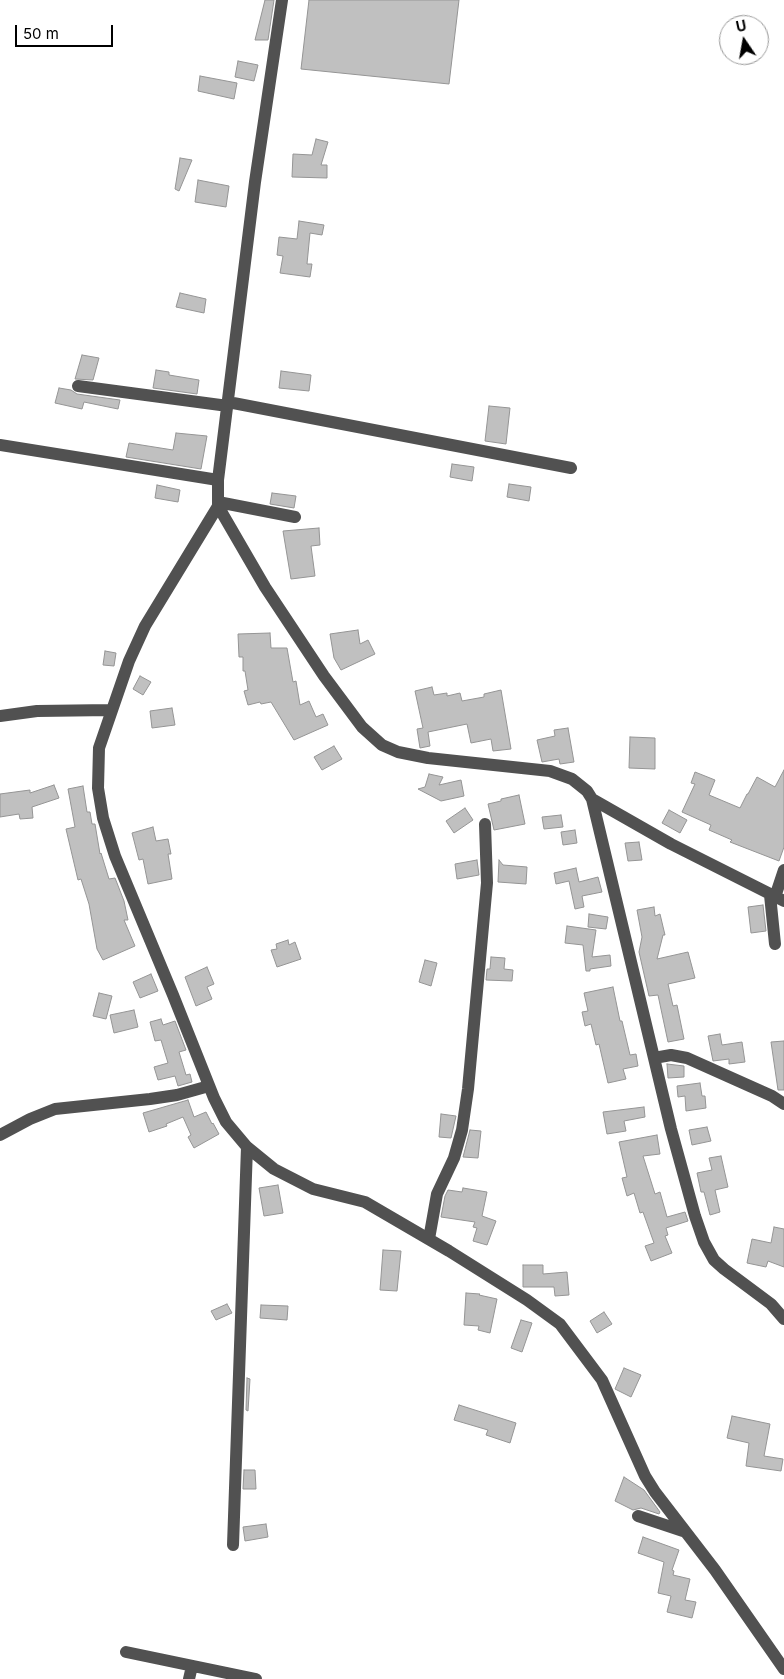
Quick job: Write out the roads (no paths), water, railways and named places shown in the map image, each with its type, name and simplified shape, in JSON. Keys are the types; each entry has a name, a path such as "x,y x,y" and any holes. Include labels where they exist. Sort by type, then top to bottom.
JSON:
{"street":[{"path":"282,0 255,182 218,480 218,504 264,587 324,676 362,727 382,745 398,752 428,758 550,771 568,776 582,785 592,799 671,1129 695,1216 709,1252 724,1269 783,1313"},
{"path":"78,386 228,404 571,468"},
{"path":"0,445 218,480"},
{"path":"218,504 295,517"},
{"path":"218,504 146,626 129,661 99,748 98,788 103,818 115,856 209,1086 226,1122 247,1147 274,1169 313,1189 365,1202 527,1300 560,1324 602,1380 645,1476 665,1507 715,1570 784,1669"},
{"path":"0,716 38,711 111,710"},
{"path":"592,799 671,844 776,898"},
{"path":"429,1239 437,1194 454,1158 462,1130 468,1089 488,868 485,824"},
{"path":"776,944 776,898 784,870"},
{"path":"654,1058 671,1055 686,1058 772,1096 784,1104"},
{"path":"0,1135 30,1118 55,1109 150,1100 178,1095 209,1086"},
{"path":"233,1545 247,1147"},
{"path":"638,1516 683,1530"},
{"path":"126,1652 256,1679"},
{"path":"189,1679 192,1666"}]}
